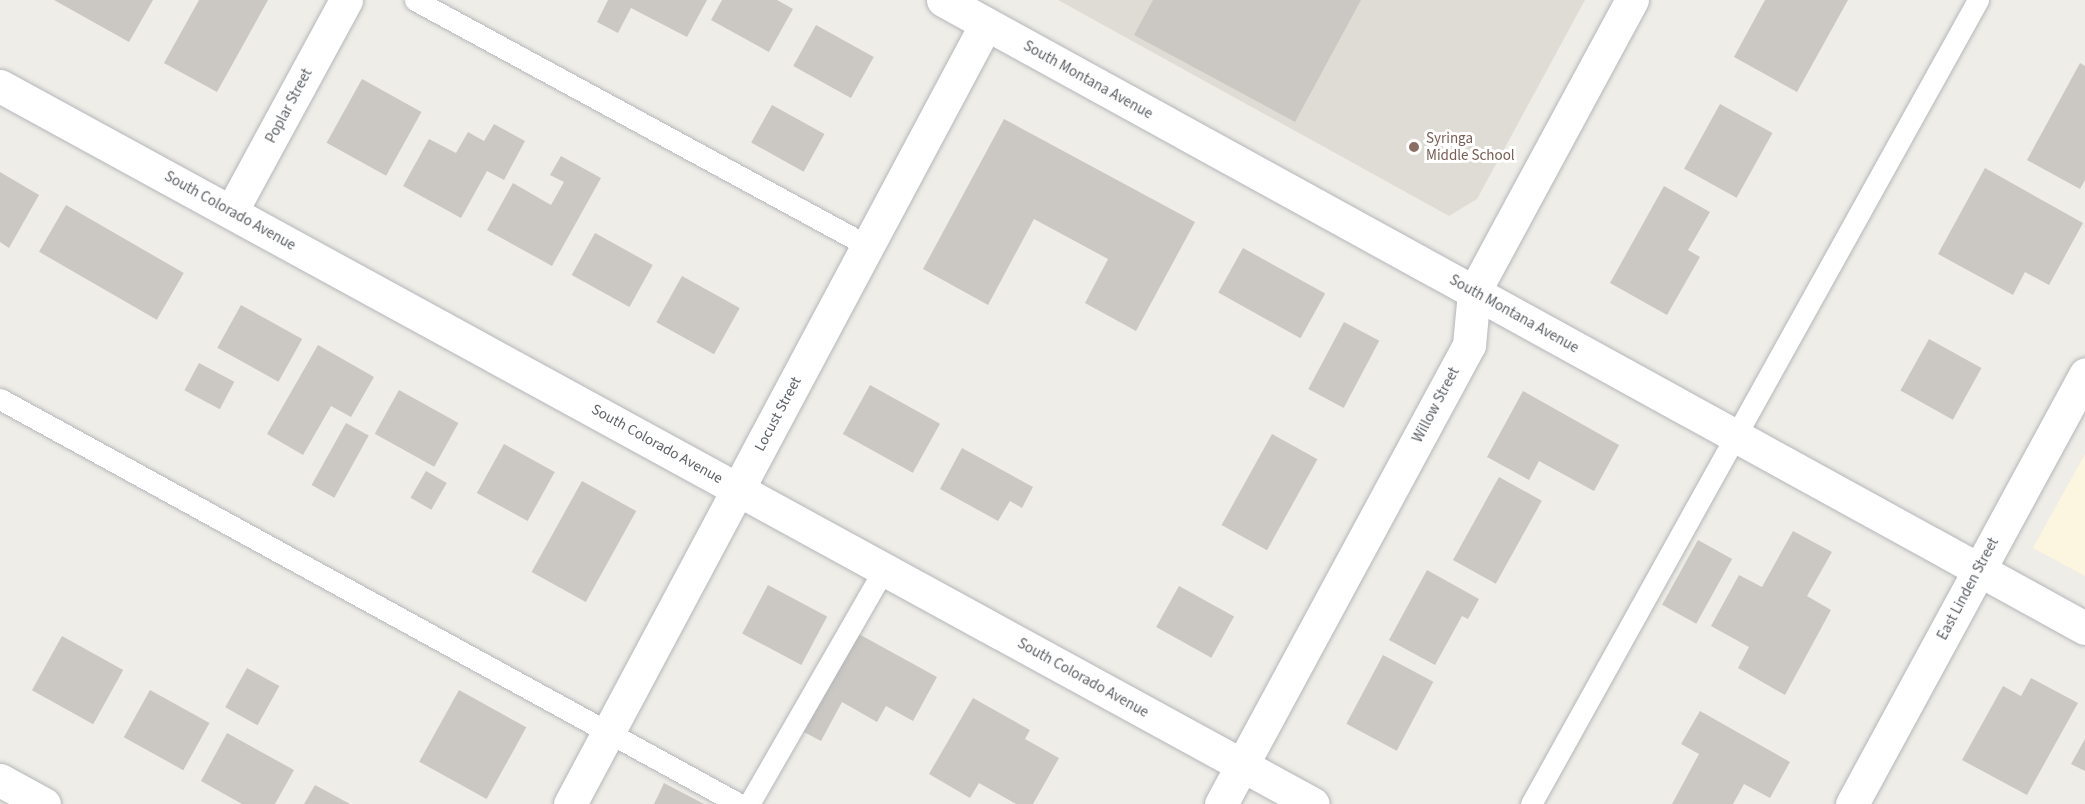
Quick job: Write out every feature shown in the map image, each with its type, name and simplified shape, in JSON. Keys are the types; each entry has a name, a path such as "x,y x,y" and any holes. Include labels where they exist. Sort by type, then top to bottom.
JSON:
{"street":[{"name":"Poplar Street","path":"231,212 346,0"},
{"name":"South Montana Avenue","path":"943,0 2085,628"},
{"name":"Willow Street","path":"1221,804 1469,345 1474,292 1632,0"},
{"name":"Locust Street","path":"570,804 986,24"},
{"name":"South Colorado Avenue","path":"0,86 1313,804"},
{"name":"East Linden Street","path":"1852,804 1978,569 2082,387"},
{"path":"0,780 44,804"}],"lane":[{"path":"415,0 867,246"},
{"path":"1531,804 1978,0"},
{"path":"0,399 739,804"},
{"path":"749,804 884,569"}],"shaded area":[{"name":"Syringa Middle School","path":"1058,0 1585,0 1477,199 1449,216"},
{"path":"2085,454 2085,576 2033,548"}],"building":[{"path":"54,0 153,0 129,42"},
{"path":"199,0 268,0 217,92 164,63"},
{"path":"608,0 707,0 687,37 631,8 618,33 597,22"},
{"path":"722,0 777,0 793,9 769,52 711,20"},
{"path":"1153,0 1361,0 1295,122 1134,35"},
{"path":"1765,0 1848,0 1797,92 1734,57"},
{"path":"816,25 874,57 851,98 793,66"},
{"path":"2080,63 2085,66 2085,180 2080,189 2027,160"},
{"path":"362,79 421,112 386,176 327,143"},
{"path":"1720,104 1772,133 1737,198 1684,169"},
{"path":"772,105 824,134 804,172 751,143"},
{"path":"1004,119 1195,222 1136,331 1085,303 1108,259 1034,219 988,305 923,269"},
{"path":"494,124 525,141 504,180 487,171 461,218 403,186 429,139 456,153 468,132 484,141"},
{"path":"561,156 601,178 552,266 487,230 513,183 551,205 564,182 550,175"},
{"path":"1985,168 2083,223 2049,285 2025,272 2013,295 1938,254"},
{"path":"0,172 39,195 9,248 0,242"},
{"path":"1664,186 1710,212 1688,250 1700,257 1667,315 1610,283"},
{"path":"66,205 184,273 157,320 39,252"},
{"path":"595,233 653,265 629,307 572,275"},
{"path":"1243,248 1325,294 1300,338 1218,293"},
{"path":"682,276 740,308 714,354 656,322"},
{"path":"241,305 302,339 278,382 217,348"},
{"path":"1344,322 1379,341 1344,408 1308,389"},
{"path":"1929,339 1981,368 1953,420 1900,391"},
{"path":"318,345 374,377 351,417 331,406 303,455 267,434"},
{"path":"199,363 234,382 220,409 184,390"},
{"path":"870,385 940,424 913,473 843,434"},
{"path":"399,390 458,423 434,467 375,434"},
{"path":"1523,391 1619,445 1594,491 1539,461 1529,480 1487,457"},
{"path":"346,423 369,436 334,498 312,485"},
{"path":"1272,434 1317,459 1267,550 1222,525"},
{"path":"504,444 555,472 528,521 477,493"},
{"path":"962,448 1033,487 1022,508 1010,501 998,521 940,489"},
{"path":"426,471 447,483 431,510 410,498"},
{"path":"1499,477 1542,501 1496,584 1453,560"},
{"path":"582,481 636,511 586,602 532,572"},
{"path":"1793,531 1832,552 1807,596 1831,610 1785,695 1738,668 1749,647 1711,626 1739,575 1762,587"},
{"path":"1698,540 1732,559 1696,624 1662,605"},
{"path":"1427,570 1479,599 1468,619 1462,616 1435,665 1389,640"},
{"path":"768,585 827,616 801,665 742,634"},
{"path":"1179,586 1234,617 1211,658 1156,627"},
{"path":"857,633 937,677 913,721 886,706 877,722 842,702 821,741 802,731"},
{"path":"62,636 123,670 93,724 32,690"},
{"path":"1383,655 1433,682 1397,751 1346,724"},
{"path":"247,668 279,686 258,725 225,707"},
{"path":"2031,678 2078,703 2027,795 1962,760 2003,686 2021,696"},
{"path":"150,690 209,723 183,770 124,737"},
{"path":"459,690 526,727 487,799 419,762"},
{"path":"973,698 1030,730 1025,739 1059,758 1033,804 1016,804 979,783 970,798 929,774"},
{"path":"1700,711 1790,762 1770,798 1744,784 1733,804 1672,804 1699,754 1681,744"},
{"path":"227,733 294,770 275,804 242,804 201,781"},
{"path":"2085,739 2085,771 2071,764"},
{"path":"664,783 704,804 654,804"},
{"path":"315,785 350,804 304,804"}],"place":[{"name":"Syringa Middle School","path":"1414,147"}]}
